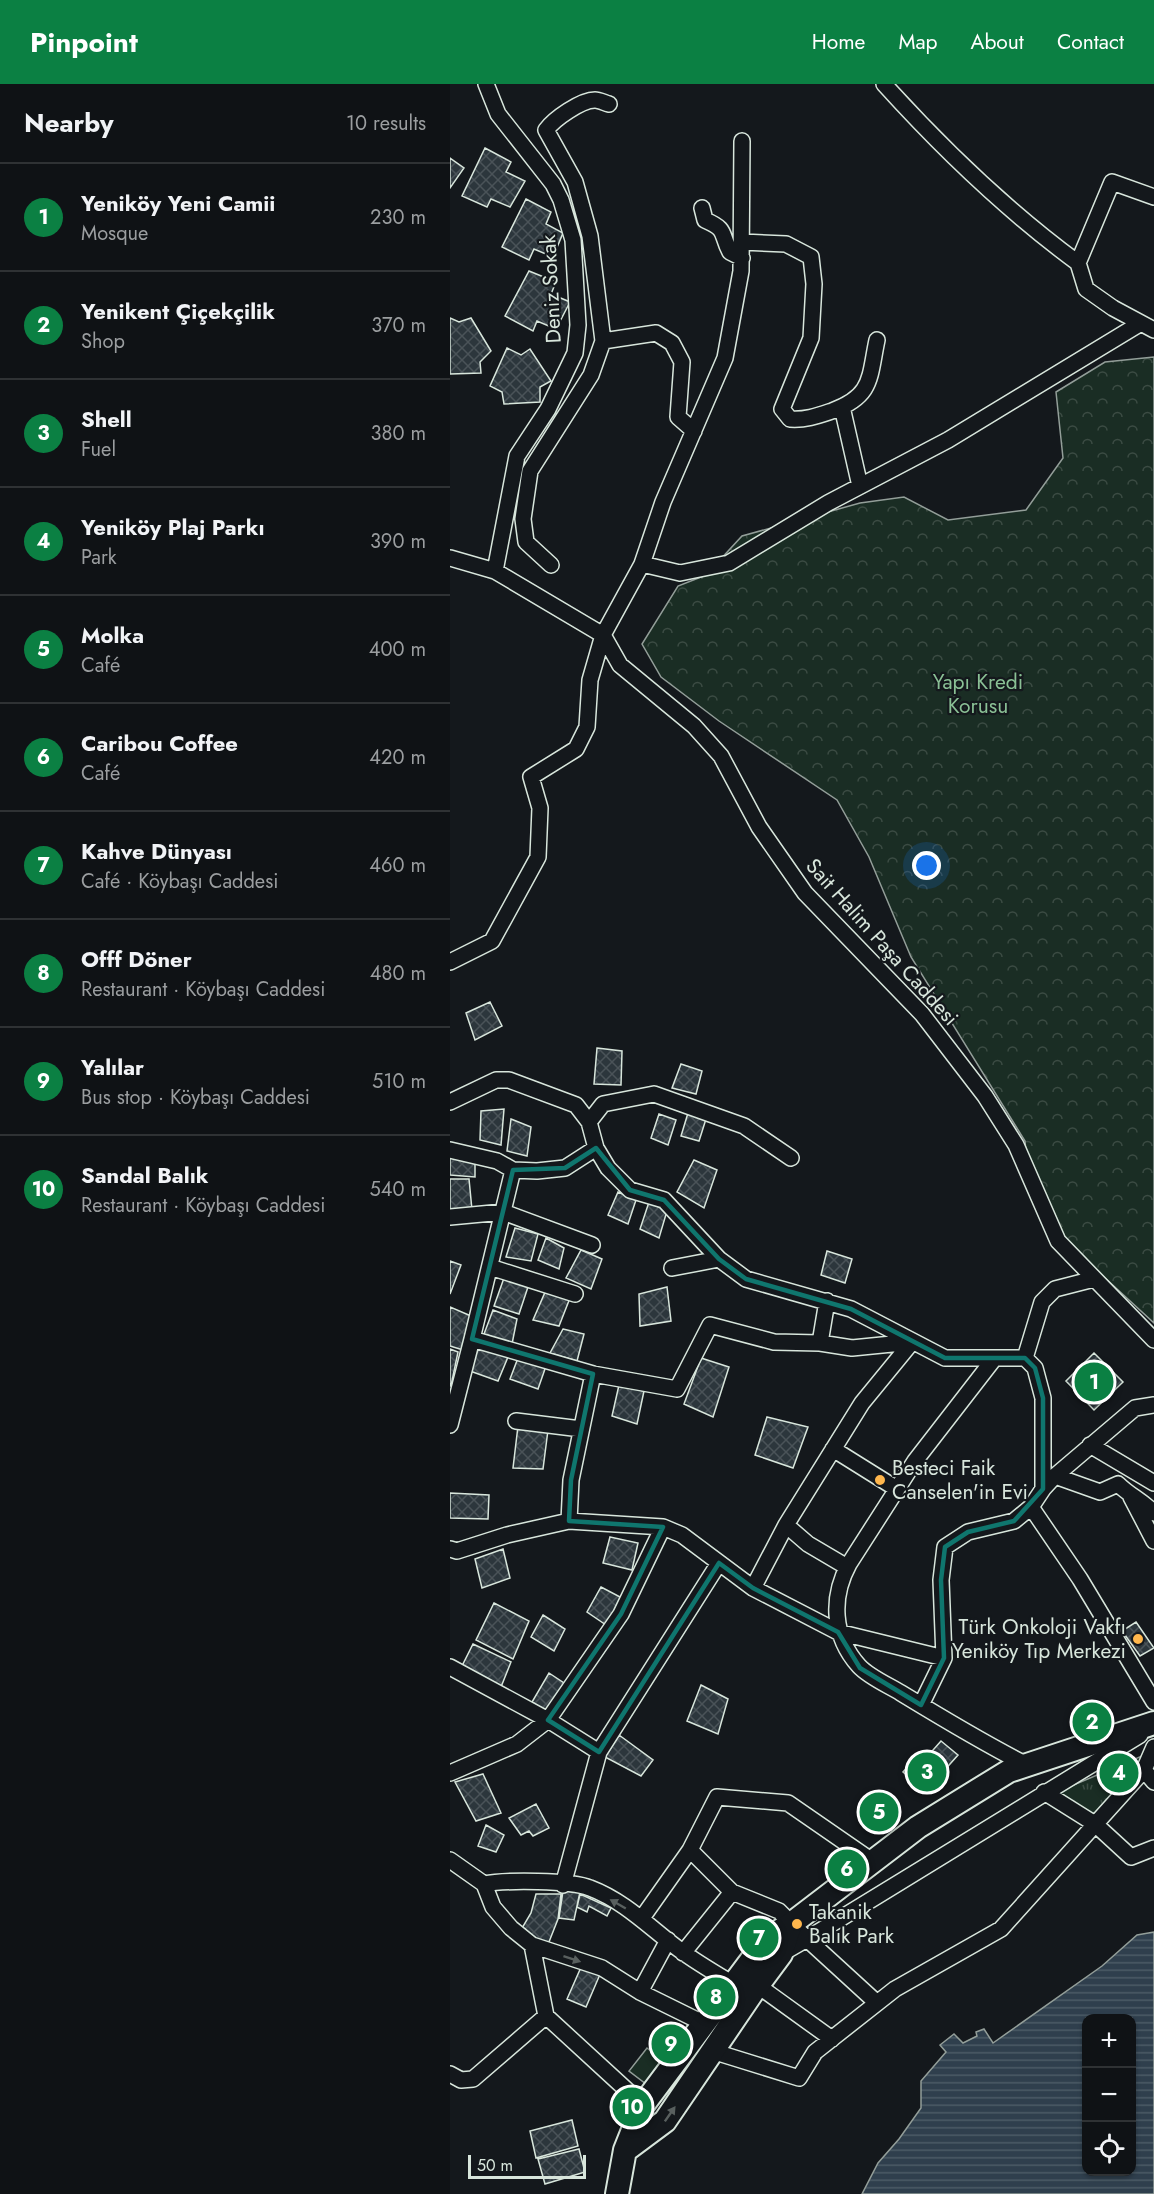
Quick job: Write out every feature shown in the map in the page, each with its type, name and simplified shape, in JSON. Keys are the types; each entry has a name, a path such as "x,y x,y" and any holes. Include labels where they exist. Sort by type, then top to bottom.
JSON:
{"main road":[{"path":"625,2150 665,2121 714,2036 746,1991 782,1954 799,1932 872,1862 918,1827 1009,1771 1025,1764 1154,1725"},
{"path":"746,1991 768,1938 799,1932"},
{"path":"617,2194 625,2150 644,2105 714,2036"}],"street":[{"name":"Deniz Sokak","path":"486,84 498,114 553,184 561,200 573,240 578,325 575,353 548,409 517,456 495,571"},
{"path":"642,564 680,573 729,563 860,486 948,440 1147,326 1086,289 1078,263 1034,230 905,107 884,84"},
{"path":"550,565 526,542 523,519 530,471 556,434 591,375 603,341 590,236 575,182 546,130 554,119 583,104 594,100 609,104"},
{"path":"450,962 492,941 538,857 540,807 531,777 576,748 587,727 590,680 603,635 642,564 663,502 725,358 742,258 742,141"},
{"path":"1078,263 1113,182 1154,197"},
{"path":"702,208 705,220 720,226 724,231 730,252 742,258"},
{"path":"742,242 786,244 811,257 814,284 811,338 782,409 790,419 807,420 853,403 865,390 877,340"},
{"path":"603,341 656,333 672,343 682,362 678,417 694,430"},
{"path":"842,407 860,486"},
{"name":"Sait Halim Paşa Caddesi","path":"451,561 495,571 603,635 620,665 694,726 721,756 759,827 805,893 922,1014 985,1096 1016,1145 1058,1241 1154,1340"},
{"path":"450,1102 496,1080 509,1080 576,1105 589,1122 596,1148 608,1168 630,1190 664,1200 719,1259 746,1279 851,1309 945,1358 1025,1358 1035,1368 1043,1398 1043,1489"},
{"path":"589,1122 603,1104 654,1094 744,1125 791,1158"},
{"path":"450,1150 497,1161 513,1170 565,1168 596,1148"},
{"path":"450,1425 513,1170"},
{"path":"450,1217 503,1212 592,1245"},
{"path":"672,1268 719,1259"},
{"path":"490,1267 575,1294"},
{"path":"1025,1358 1042,1302 1055,1289 1094,1279"},
{"path":"820,1343 827,1301"},
{"path":"472,1339 593,1374 677,1389 710,1325 774,1341 820,1343 852,1348 912,1341"},
{"path":"753,1588 786,1525 862,1402 912,1341"},
{"path":"994,1359 915,1461 847,1567 840,1580 836,1609 838,1632 860,1668 1025,1764"},
{"path":"569,1521 571,1480 593,1374"},
{"path":"921,1705 944,1658 941,1581 945,1547 968,1532 1014,1521 1030,1507 1055,1476 1090,1445 1135,1408 1154,1405"},
{"path":"516,1420 581,1429"},
{"path":"1090,1445 1154,1483"},
{"path":"833,1449 897,1489"},
{"path":"1118,1462 1119,1484 1131,1497 1154,1542"},
{"path":"1055,1476 1100,1492 1119,1484"},
{"path":"1131,1497 1145,1504 1154,1513"},
{"path":"1030,1507 1080,1579 1154,1701"},
{"path":"450,1550 457,1551 507,1535 569,1521 663,1527 682,1535 753,1588 838,1632 944,1658"},
{"path":"786,1525 808,1544 847,1567"},
{"path":"450,1773 517,1744 548,1720 621,1614 663,1527"},
{"path":"563,1885 599,1752 719,1563"},
{"path":"450,1667 548,1720 599,1752"},
{"path":"799,1932 1044,1792 1154,1725"},
{"path":"450,1860 484,1884 493,1908 511,1928 532,1945 602,1968 714,2036 800,2078 815,2052 895,1989 1001,1929 1095,1824 1149,1776 1154,1747"},
{"path":"1044,1792 1095,1824 1131,1857 1154,1848"},
{"path":"642,1918 690,1850 717,1797 788,1803 872,1862"},
{"path":"690,1850 732,1892 779,1911 877,2003"},
{"path":"484,1884 499,1881 588,1887 642,1918 684,1953 832,2039"},
{"path":"684,1953 732,1892"},
{"path":"640,1992 668,1940"},
{"path":"532,1945 546,2016 644,2105"},
{"path":"450,2074 461,2080 473,2079 546,2016"}],"highlighted area":[{"path":"596,1148 630,1190 664,1200 719,1259 746,1279 851,1309 945,1358 1025,1358 1035,1368 1043,1398 1043,1489 1014,1521 968,1532 945,1547 941,1580 944,1658 921,1705 860,1668 838,1632 753,1588 719,1563 599,1752 548,1720 621,1614 663,1527 569,1521 571,1480 593,1374 472,1339 513,1170 565,1168"}],"green space":[{"name":"Yapı Kredi Korusu","path":"1154,357 1154,1323 1068,1244 1030,1194 1025,1141 911,957 869,857 837,800 719,721 661,677 642,644 678,586 706,575 742,536 860,503 904,497 948,520 1026,510 1063,458 1056,392 1105,362"},
{"path":"1154,1751 1093,1817 1057,1792"},
{"path":"647,2048 664,2061 646,2084 629,2071"}],"water":[{"path":"1154,1932 1154,2194 862,2194 878,2163 921,2108 921,2081 946,2052 940,2045 954,2034 963,2043 977,2036 976,2032 984,2029 993,2043 1102,1966 1137,1935"}],"building":[{"path":"485,148 511,162 506,172 525,181 510,207 491,199 487,207 462,196"},
{"path":"450,158 464,168 450,188"},
{"path":"526,199 551,212 546,224 563,233 553,257 534,249 529,260 502,247"},
{"path":"529,271 556,282 551,294 570,302 556,329 537,321 533,331 505,316"},
{"path":"450,318 459,322 471,318 491,351 480,362 481,373 450,374"},
{"path":"507,348 521,355 530,349 551,381 540,387 540,402 504,404 502,392 490,386"},
{"path":"490,1002 502,1026 475,1040 466,1013"},
{"path":"597,1048 622,1051 621,1085 594,1084"},
{"path":"681,1064 702,1071 696,1094 672,1088"},
{"path":"504,1109 501,1145 480,1140 481,1111"},
{"path":"688,1113 706,1119 699,1141 681,1136"},
{"path":"659,1114 676,1120 668,1145 651,1138"},
{"path":"511,1119 531,1127 527,1156 507,1151"},
{"path":"450,1156 475,1160 475,1177 450,1175"},
{"path":"694,1160 717,1170 704,1208 677,1192"},
{"path":"450,1179 469,1179 472,1210 450,1210"},
{"path":"618,1192 636,1200 628,1224 608,1215"},
{"path":"649,1202 667,1211 659,1238 640,1229"},
{"path":"515,1228 538,1234 531,1261 506,1257"},
{"path":"546,1238 564,1248 559,1269 538,1260"},
{"path":"581,1250 602,1259 591,1289 566,1278"},
{"path":"827,1251 852,1259 845,1283 821,1275"},
{"path":"450,1261 461,1265 450,1294"},
{"path":"504,1278 528,1287 519,1314 494,1306"},
{"path":"667,1287 671,1321 640,1326 639,1294"},
{"path":"546,1290 570,1298 559,1326 533,1320"},
{"path":"450,1307 471,1316 463,1350 450,1346"},
{"path":"493,1310 517,1319 512,1344 484,1334"},
{"path":"563,1329 584,1334 577,1361 550,1353"},
{"path":"478,1348 508,1357 498,1381 470,1371"},
{"path":"450,1349 458,1352 451,1386 450,1386"},
{"path":"1094,1353 1123,1382 1094,1410 1066,1381"},
{"path":"518,1358 546,1366 538,1389 510,1379"},
{"path":"701,1358 729,1367 713,1417 684,1404"},
{"path":"619,1385 644,1391 637,1424 612,1416"},
{"path":"767,1417 808,1427 793,1468 755,1455"},
{"path":"518,1426 548,1430 543,1469 513,1468"},
{"path":"450,1493 489,1495 488,1519 450,1518"},
{"path":"610,1537 638,1543 632,1570 603,1563"},
{"path":"503,1549 510,1578 482,1588 475,1559"},
{"path":"601,1587 624,1599 609,1627 587,1612"},
{"path":"494,1603 529,1621 513,1659 476,1640"},
{"path":"543,1615 565,1629 554,1651 531,1637"},
{"name":"Türk Onkoloji Vakfı Yeniköy Tıp Merkezi","path":"1136,1622 1154,1648 1140,1656 1122,1631"},
{"path":"473,1644 511,1662 501,1687 461,1668"},
{"path":"549,1673 570,1687 549,1713 532,1702"},
{"path":"701,1685 728,1699 718,1734 687,1721"},
{"path":"619,1735 653,1760 641,1776 605,1757"},
{"path":"941,1741 958,1755 925,1792 903,1772 920,1753 926,1758"},
{"path":"483,1774 501,1813 476,1821 455,1782"},
{"path":"536,1804 549,1828 533,1836 529,1831 521,1835 509,1818"},
{"path":"486,1825 504,1835 496,1852 478,1846"},
{"path":"563,1891 580,1892 574,1920 559,1918"},
{"path":"536,1894 561,1894 558,1919 547,1947 524,1934 525,1929 522,1928 531,1913"},
{"path":"580,1894 611,1908 607,1916 589,1906 587,1912 577,1907"},
{"path":"582,1965 601,1972 586,2007 567,1999"},
{"path":"572,2120 578,2146 536,2158 530,2131"},
{"path":"579,2149 585,2172 545,2184 538,2159"}],"place":[{"name":"Yeniköy Yeni Camii","path":"1094,1382"},
{"name":"Besteci Faik Canselen'in Evi","path":"880,1480"},
{"name":"Türk Onkoloji Vakfı Yeniköy Tıp Merkezi","path":"1138,1639"},
{"name":"Yenikent Çiçekçilik","path":"1092,1722"},
{"name":"Shell","path":"927,1772"},
{"name":"Yeniköy Plaj Parkı","path":"1119,1773"},
{"name":"Molka","path":"879,1812"},
{"name":"Caribou Coffee","path":"847,1869"},
{"name":"Takanik Balık Park","path":"797,1924"},
{"name":"Kahve Dünyası","path":"759,1938"},
{"name":"Offf Döner","path":"716,1997"},
{"name":"Yalılar","path":"671,2044"},
{"name":"Sandal Balık","path":"632,2107"}]}
